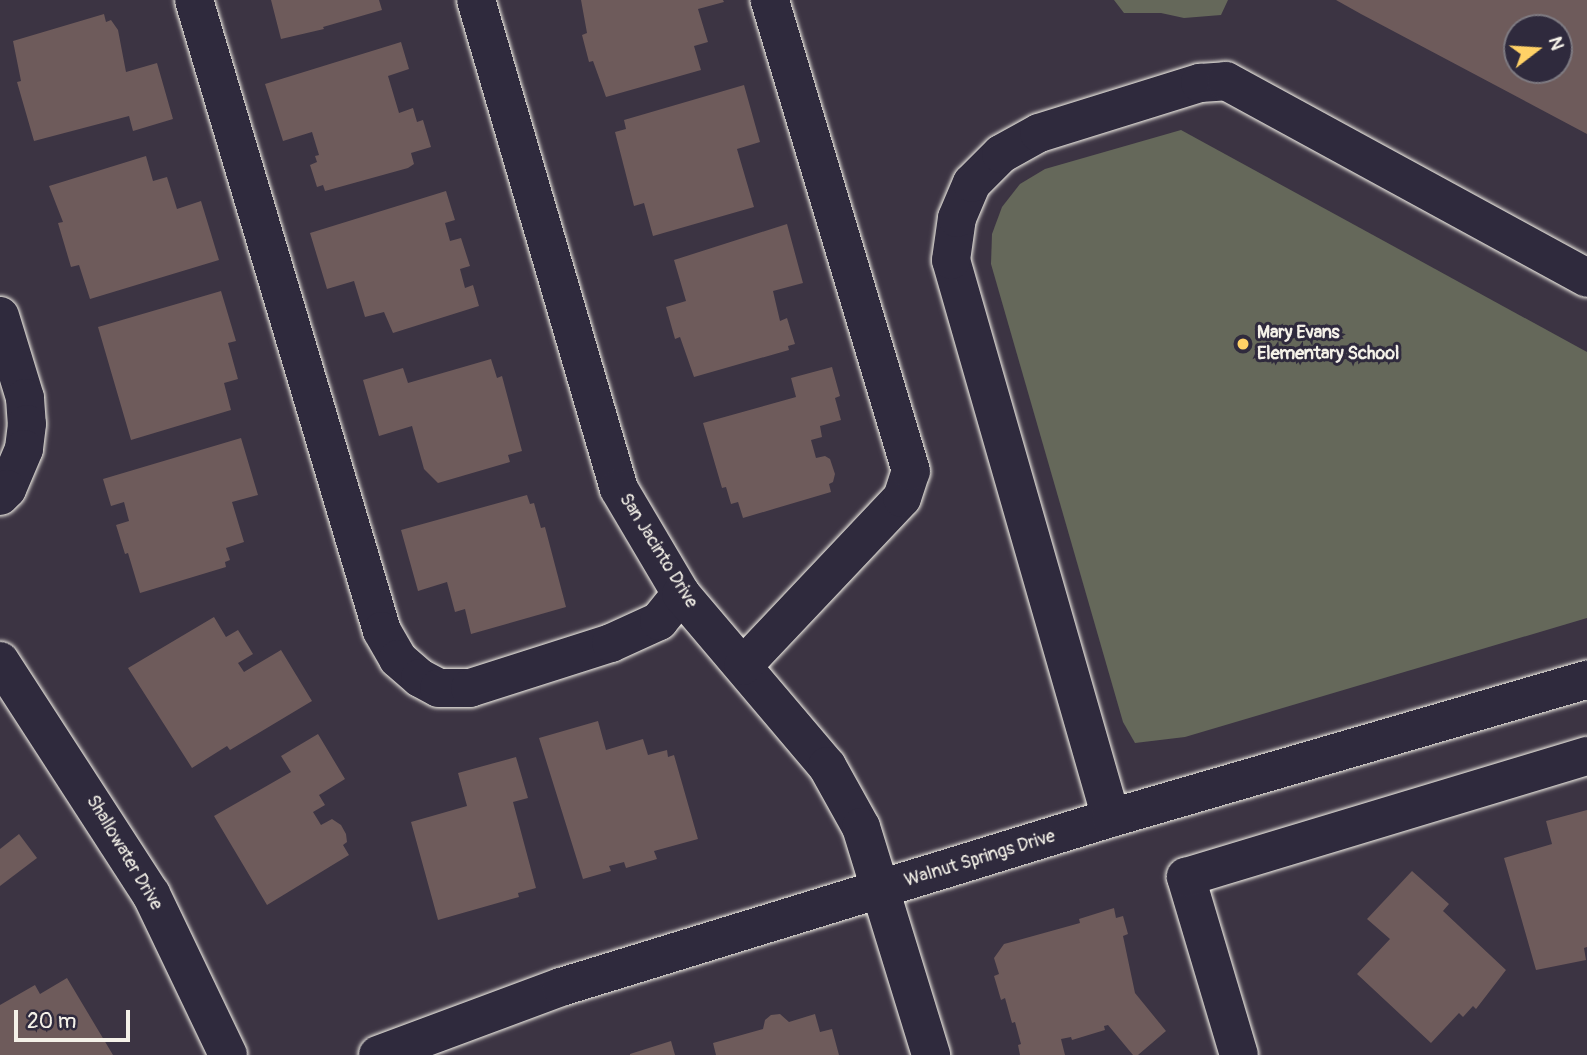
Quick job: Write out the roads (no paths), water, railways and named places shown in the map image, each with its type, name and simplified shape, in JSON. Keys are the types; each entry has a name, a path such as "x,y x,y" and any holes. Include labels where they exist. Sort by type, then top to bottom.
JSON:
{"street":[{"path":"194,0 382,631 398,659 419,678 439,688 470,688 611,643 659,621 681,594"},
{"name":"San Jacinto Drive","path":"476,0 619,489 681,594 827,766 861,827 931,1055"},
{"path":"743,666 902,498 911,471 770,0"},
{"path":"1111,818 951,260 957,218 972,183 1001,154 1039,133 1200,83 1226,81 1587,278"},
{"path":"0,316 25,398 27,424 24,449 7,489 0,496"},
{"name":"Shallowater Drive","path":"0,661 151,894 228,1055"},
{"name":"Walnut Springs Drive","path":"378,1055 561,987 1111,818 1587,680"},
{"path":"1239,1055 1186,877 1587,756"}],"place":[{"name":"Mary Evans Elementary School","path":"1243,344"}]}
